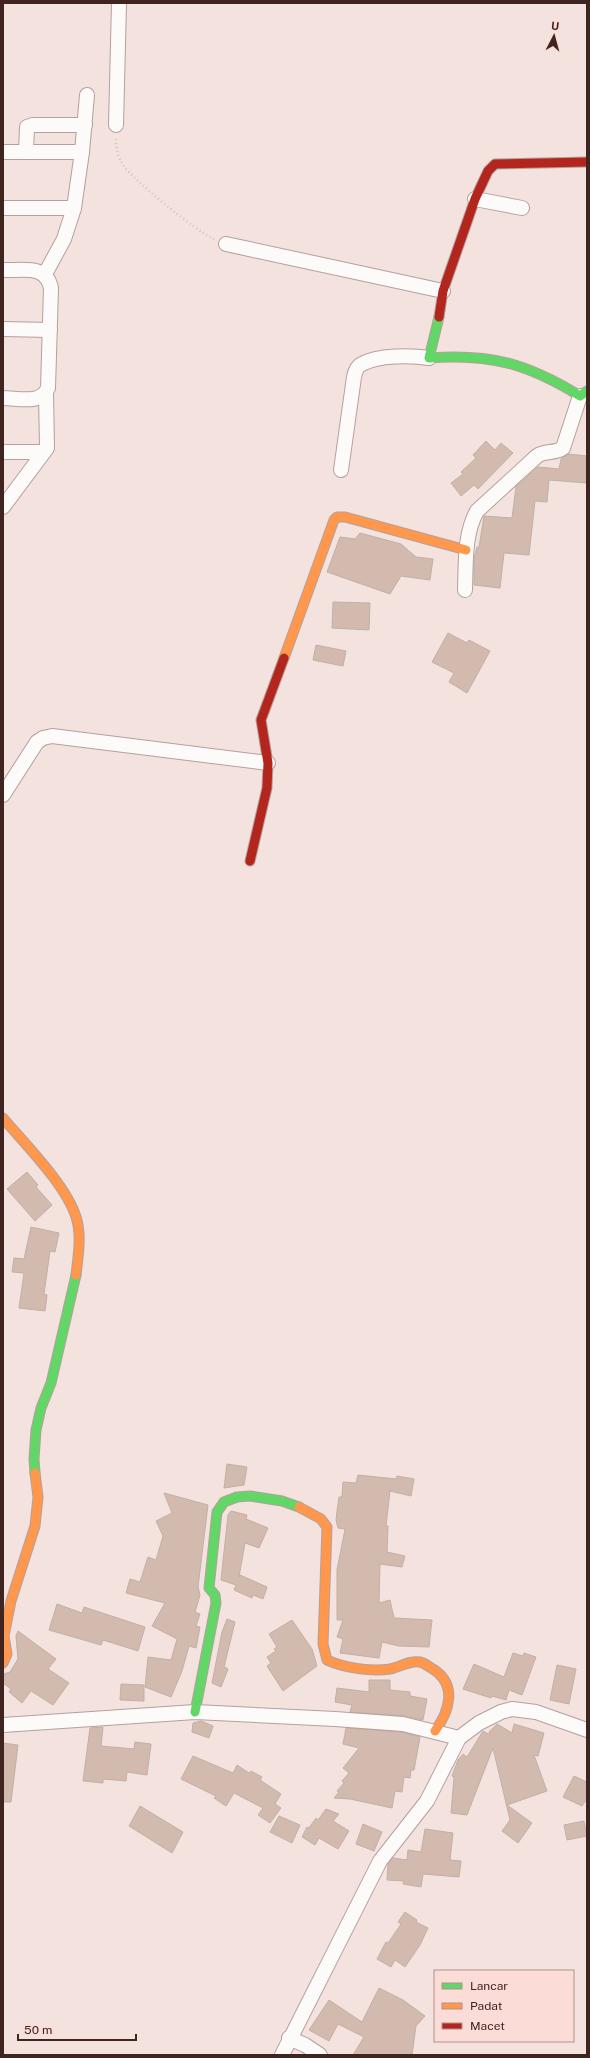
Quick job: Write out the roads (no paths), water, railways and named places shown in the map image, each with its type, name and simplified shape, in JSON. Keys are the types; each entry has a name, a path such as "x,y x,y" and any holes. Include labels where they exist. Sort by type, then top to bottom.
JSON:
{"street":[{"path":"116,124 118,3"},
{"path":"45,274 64,239 74,208 82,152 87,95"},
{"path":"26,152 27,127 33,125 85,125"},
{"path":"3,152 82,152"},
{"path":"429,358 440,314 443,291 475,199 488,171 496,164 587,162"},
{"path":"475,199 522,208"},
{"path":"3,208 74,208"},
{"path":"226,244 443,291"},
{"path":"3,270 39,271 45,274 49,280 51,288 49,380 46,393 47,443 44,452 3,507"},
{"path":"3,329 50,330"},
{"path":"341,470 354,377 356,370 361,364 380,359 412,356 429,358 469,356 524,366 584,393 563,448 555,452 542,452 478,511 473,518 466,550 465,590"},
{"path":"3,398 38,399 46,393"},
{"path":"3,452 44,452"},
{"path":"250,861 265,806 268,763 261,736 260,720 334,520 337,517 345,517 466,550"},
{"path":"3,795 37,742 43,738 52,736 268,763"},
{"path":"3,1118 49,1172 67,1200 76,1217 79,1240 76,1276 51,1383 41,1408 36,1430 34,1460 38,1496 35,1526 10,1600 4,1636 7,1654 3,1663"},
{"path":"194,1712 216,1604 215,1595 209,1588 217,1512 221,1504 228,1499 249,1496 292,1505 318,1515 324,1521 327,1527 323,1644 328,1660 336,1664 386,1670 410,1662 426,1664 439,1674 449,1688 450,1695 446,1713 435,1731"},
{"path":"282,2055 289,2038 341,1940 380,1861 427,1801 459,1738 479,1723 501,1712 512,1709 536,1712 587,1730"},
{"path":"3,1725 194,1712 403,1724 459,1738"},
{"path":"289,2038 305,2045 320,2055"}]}
